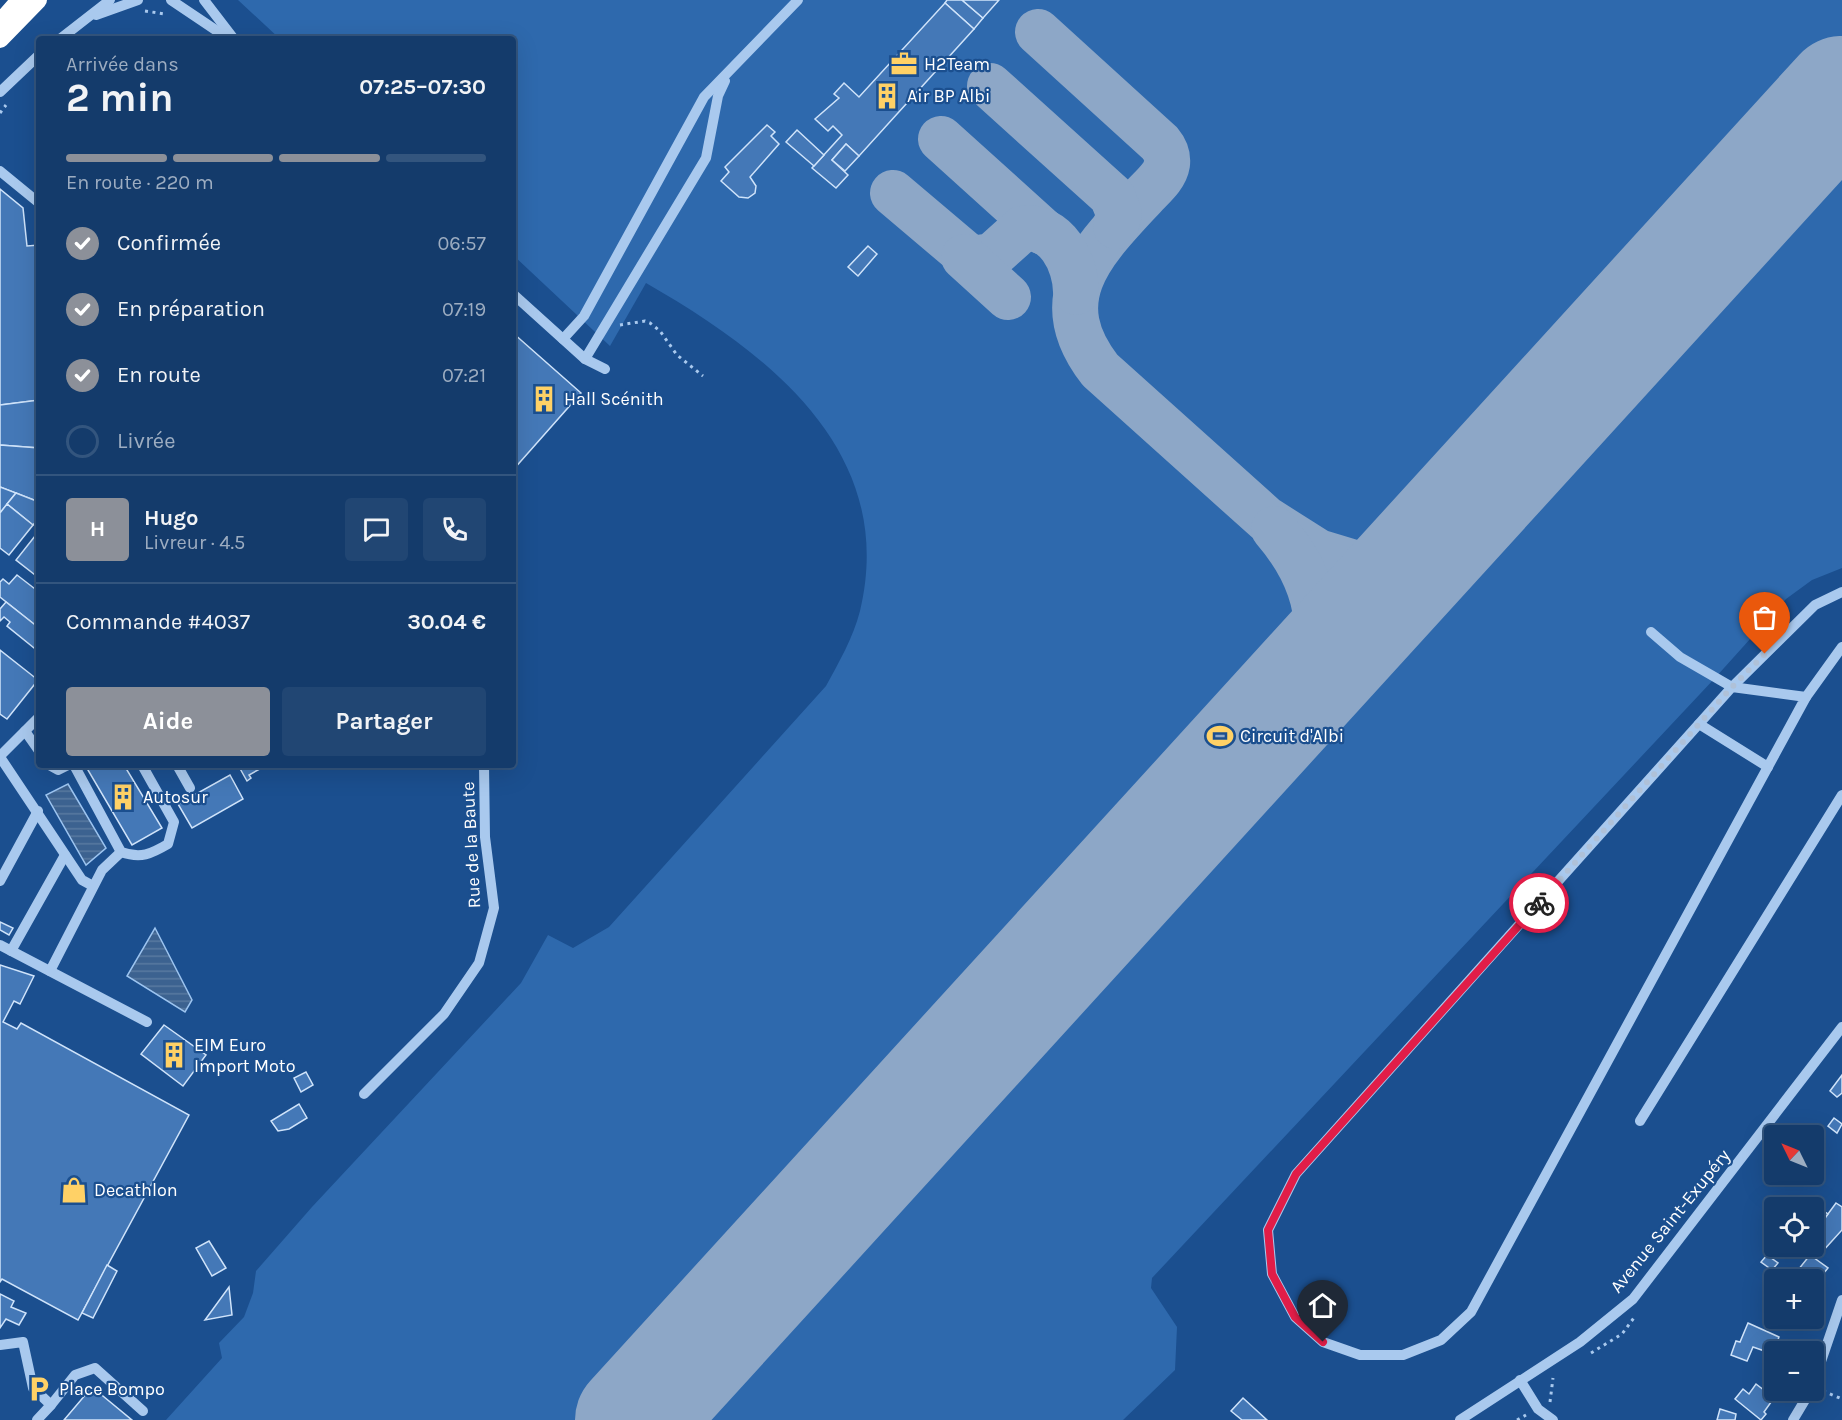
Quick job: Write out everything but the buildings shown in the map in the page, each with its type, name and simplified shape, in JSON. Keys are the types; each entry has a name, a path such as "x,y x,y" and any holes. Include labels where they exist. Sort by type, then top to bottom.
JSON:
{"highway":[{"path":"0,23 20,0"},
{"path":"0,39 38,0"}],"street":[{"path":"64,36 110,0"},
{"path":"171,0 225,36"},
{"path":"204,0 232,36"},
{"path":"562,339 584,316 704,97 798,0"},
{"path":"90,18 140,5"},
{"path":"0,92 36,58"},
{"path":"585,359 706,158 718,96 730,70"},
{"path":"0,171 36,201"},
{"path":"516,297 585,359 605,369"},
{"path":"1842,592 1815,605 1732,687 1296,1174 1268,1230 1272,1274 1295,1317 1323,1342 1360,1355 1402,1354 1441,1340 1471,1312 1767,766 1806,697 1842,647"},
{"path":"1651,632 1680,657 1732,687 1806,697"},
{"path":"36,720 0,756 82,880 93,886"},
{"path":"1699,724 1767,766"},
{"path":"25,731 36,747"},
{"path":"76,768 121,852 135,857 151,855 168,844 174,822 144,768"},
{"path":"179,768 190,788"},
{"name":"Rue de la Baute","path":"364,1094 444,1014 479,963 494,908 485,837 484,768"},
{"path":"1640,1121 1842,795"},
{"path":"0,881 38,811"},
{"path":"50,971 102,870 121,852"},
{"path":"11,951 65,855"},
{"path":"0,945 147,1022"},
{"name":"Avenue Saint-Exupéry","path":"1460,1420 1580,1342 1633,1299 1842,1027"},
{"path":"1824,1354 1842,1300"},
{"path":"0,1345 23,1342 33,1388 51,1405"},
{"path":"37,1420 75,1375 95,1368 143,1411"},
{"path":"1520,1380 1538,1409 1552,1420"},
{"path":"1793,1420 1804,1401"}],"path":[{"path":"140,5 177,15 183,8"},
{"path":"608,320 617,326 645,321 650,323 660,331 677,355 703,376"},
{"path":"1824,1389 1842,1399"}],"shaded area":[{"name":"Circuit d'Albi","path":"238,0 1842,0 1842,568 1812,580 1786,599 1715,678 1152,1278 1151,1288 1177,1327 1175,1370 1123,1420 166,1420 222,1358 219,1343 244,1317 253,1293 256,1271 312,1207 521,983 548,935 573,948 609,927 826,686 854,631 860,611 867,554 860,502 841,455 813,413 777,375 736,341 646,283 610,346 516,258 516,36 277,36"},
{"path":"68,784 106,848 86,865 46,795"},
{"path":"155,928 192,1000 185,1012 127,976"}],"taxiway":[{"path":"1038,32 1160,143 1167,155 1166,169 1161,178 1107,237 1093,256 1082,277 1076,298 1076,320 1084,344 1100,370 1266,519 1318,552 1361,565 1395,561 1415,550 1453,520"},
{"path":"990,86 1112,196 1119,213 1116,226"},
{"path":"941,139 1044,232"},
{"path":"893,193 971,259 992,256 1022,229 1045,232 1062,247 1068,258 1076,292"},
{"path":"964,257 1008,297"},
{"path":"1274,529 1299,564 1314,605 1317,634 1315,648 1298,690"}],"runway":[{"path":"633,1420 1842,94"}],"way so far":[{"path":"1539,903 1732,687 1765,654"}],"place":[{"name":"H2Team","path":"904,64"},
{"name":"Air BP Albi","path":"887,96"},
{"name":"Hall Scénith","path":"544,399"},
{"name":"Circuit d'Albi","path":"1220,736"},
{"name":"Autosur","path":"123,797"},
{"name":"EIM Euro Import Moto","path":"174,1055"},
{"name":"Decathlon","path":"74,1190"},
{"name":"Place Bompo","path":"39,1389"}],"route":[{"path":"1323,1342 1295,1317 1272,1274 1268,1230 1296,1174 1539,903"}]}
